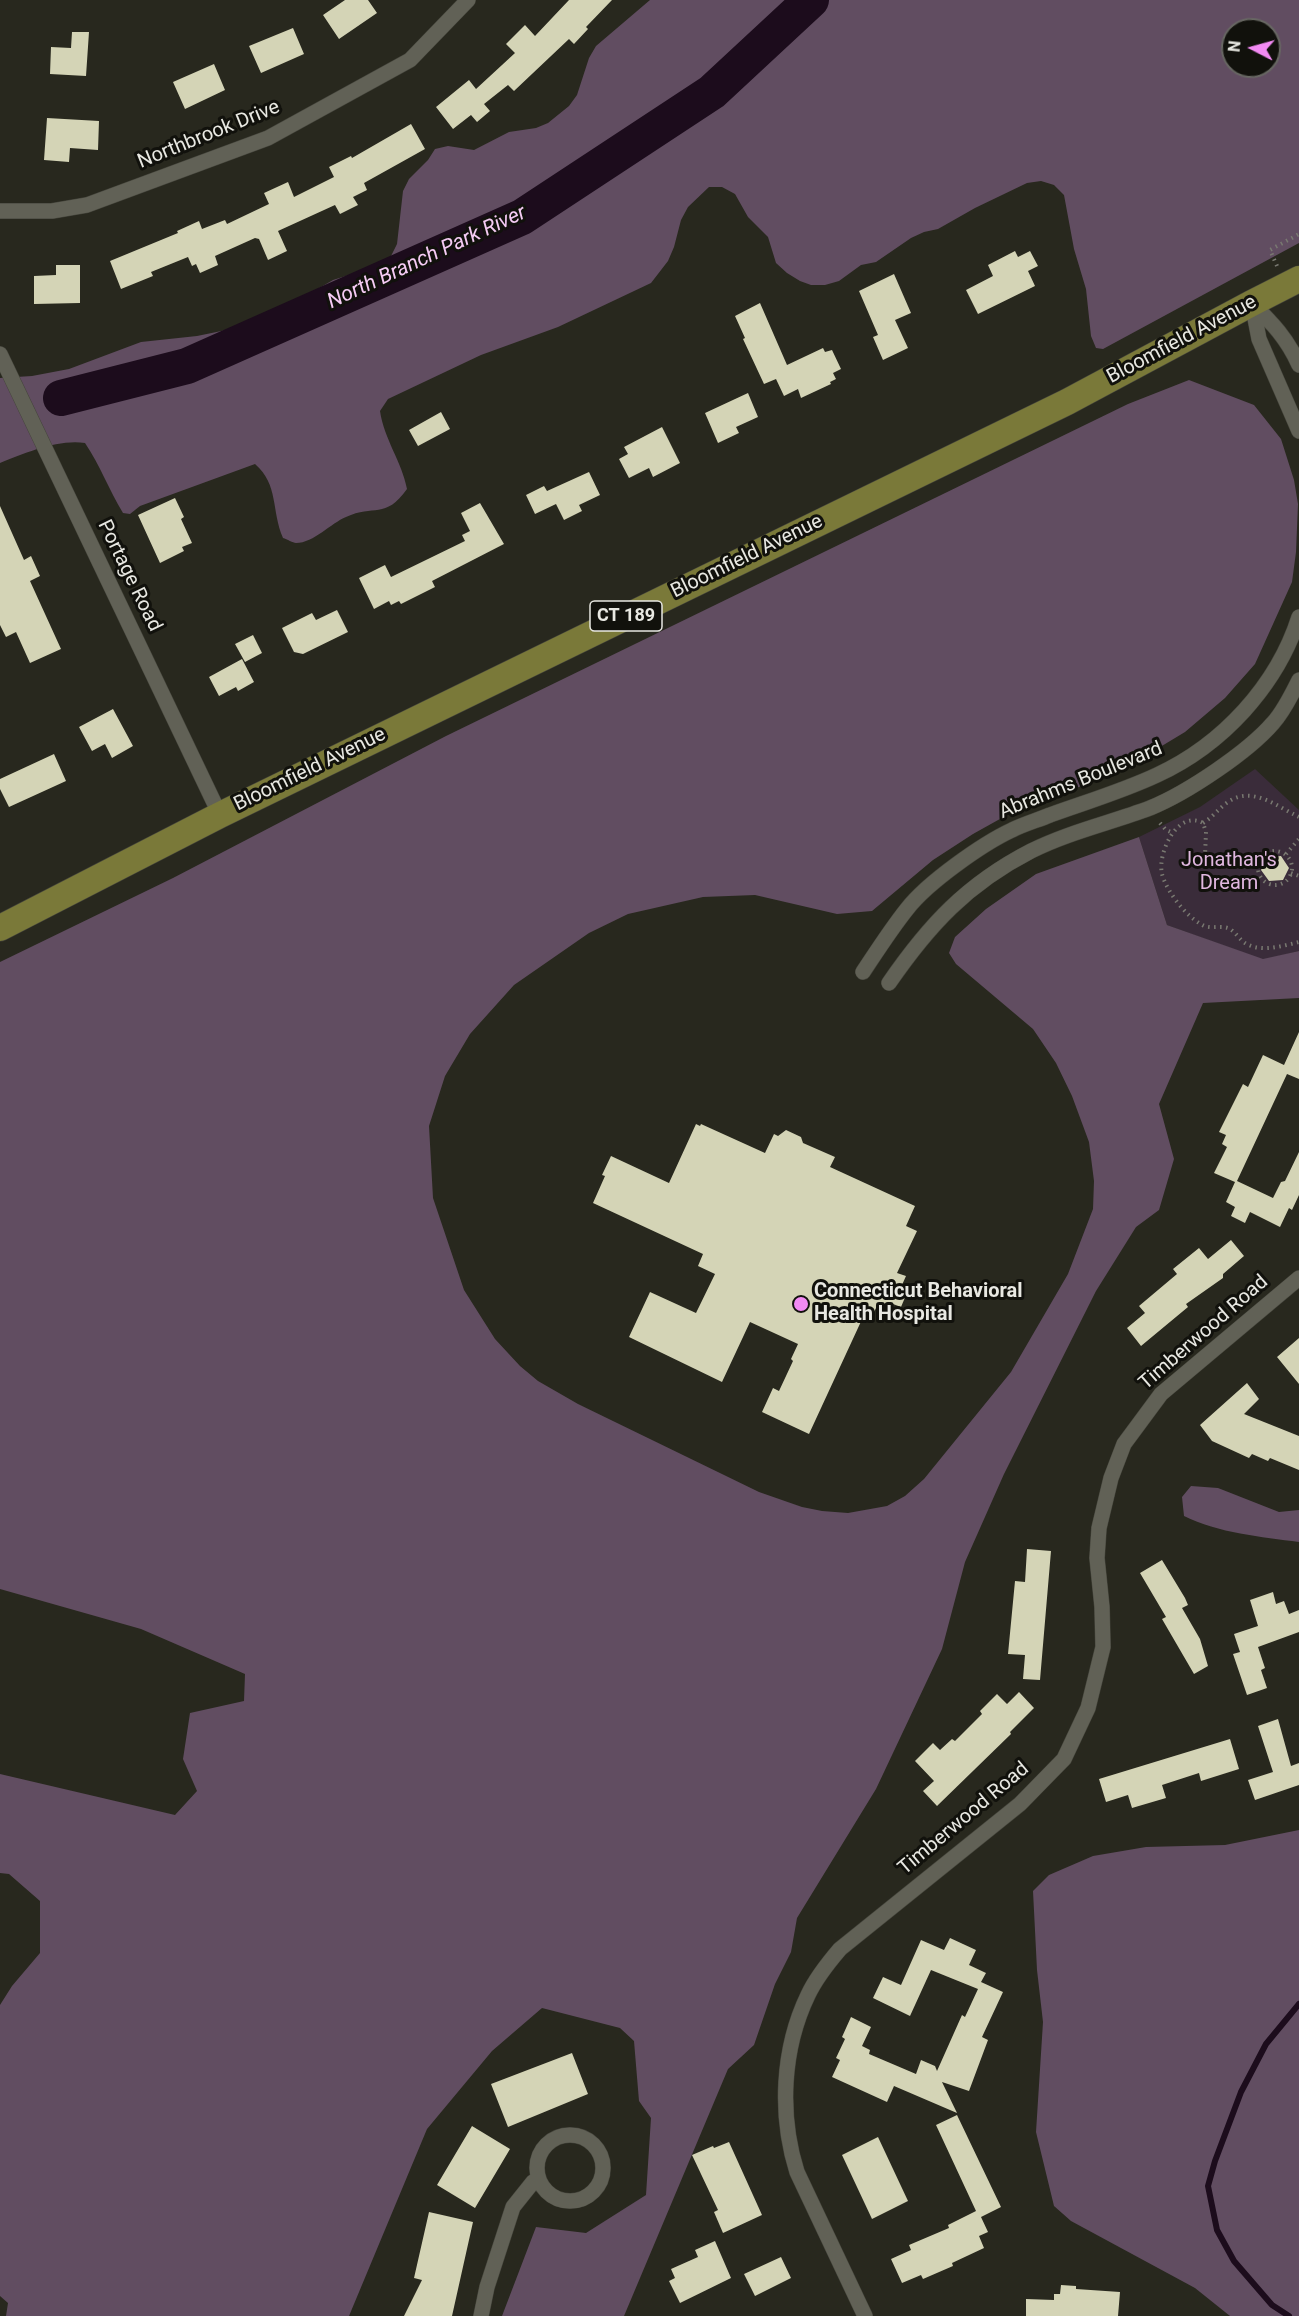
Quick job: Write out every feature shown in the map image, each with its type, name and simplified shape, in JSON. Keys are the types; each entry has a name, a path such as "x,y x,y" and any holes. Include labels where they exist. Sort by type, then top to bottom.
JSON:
{"main road":[{"name":"Bloomfield Avenue","path":"0,928 220,814 1067,402 1292,283"}],"street":[{"name":"Northbrook Drive","path":"0,211 52,211 87,205 268,138 410,60 468,0"},
{"path":"1252,303 1291,345 1299,365"},
{"path":"1252,303 1259,339 1299,431"},
{"name":"Portage Road","path":"0,354 220,814"},
{"name":"Abrahms Boulevard","path":"863,972 908,907 944,875 978,850 1013,829 1157,775 1208,745 1253,701 1274,673 1285,654 1299,617"},
{"path":"890,983 918,942 969,890 1004,867 1057,840 1082,829 1153,807 1177,795 1237,756 1253,742 1275,721 1299,680"},
{"name":"Timberwood Road","path":"865,2316 796,2172 789,2148 785,2115 785,2085 795,2035 808,1996 821,1972 840,1949 1020,1804 1064,1759 1088,1708 1101,1655 1102,1607 1097,1558 1100,1528 1111,1478 1125,1444 1161,1394 1299,1278"},
{"path":"570,2134 581,2136 598,2148 604,2168 597,2188 581,2200 560,2200 543,2188 538,2179 536,2169 538,2158 550,2140 570,2134"},
{"path":"481,2316 487,2287 513,2207 538,2179"}],"path":[{"path":"1292,283 1270,250 1299,234"},
{"path":"1203,823 1230,800 1247,796 1264,798 1299,818"},
{"path":"1258,866 1220,865 1207,859 1204,852 1206,832 1203,823 1197,820 1188,821 1173,833 1165,846 1162,874 1178,901 1199,924 1205,927 1228,928 1244,942 1258,948 1265,949 1299,942"},
{"path":"1160,822 1166,830 1173,833"},
{"path":"1286,854 1299,840"},
{"path":"1275,850 1286,854 1292,863 1292,873 1284,883 1271,884 1260,876 1258,866 1267,853 1275,850"},
{"path":"1292,873 1299,876"}],"green space":[{"name":"Jonathan's Dream","path":"1255,769 1299,810 1299,951 1263,960 1167,925 1139,837 1200,807"}],"shaded area":[{"path":"650,0 1299,0 1299,243 1103,349 1096,348 1091,336 1086,289 1074,249 1064,195 1054,185 1041,181 1027,183 938,229 911,238 876,262 861,265 839,281 825,285 811,285 787,273 776,263 768,237 748,217 735,194 722,187 709,187 688,207 681,220 668,261 651,283 558,327 481,355 388,399 380,411 382,421 407,489 392,505 346,517 309,540 296,543 283,538 268,480 255,464 140,506 130,514 123,513 85,443 53,445 0,463 0,378 32,376 69,369 141,342 197,336 236,328 297,301 333,280 381,265 391,256 397,244 403,191 409,179 428,160 435,149 448,146 474,150 509,132 536,128 548,123 569,106 577,95 589,58 596,46"},
{"path":"1189,380 1254,405 1281,439 1294,480 1298,504 1292,582 1255,664 1225,698 1185,732 1117,773 1016,810 973,834 933,860 872,911 837,914 755,895 703,897 628,914 589,933 514,985 470,1034 445,1076 429,1126 433,1198 464,1290 495,1339 520,1366 538,1381 578,1404 759,1492 802,1507 822,1511 848,1513 887,1506 905,1496 924,1479 1011,1372 1068,1274 1093,1209 1094,1181 1089,1142 1072,1096 1056,1063 1033,1029 956,964 949,953 955,937 986,909 1036,874 1139,837 1167,925 1263,959 1299,951 1299,998 1203,1003 1159,1104 1174,1159 1159,1210 1136,1227 1096,1291 1004,1474 965,1562 942,1649 876,1789 797,1918 791,1952 775,1984 754,2045 728,2069 624,2316 502,2316 536,2227 586,2233 646,2195 651,2118 639,2101 634,2041 620,2028 542,2008 492,2051 427,2129 349,2316 6,2316 8,2303 0,2296 0,2005 12,1986 40,1953 40,1901 9,1874 0,1873 0,1774 175,1815 197,1791 183,1759 190,1713 244,1701 245,1674 141,1629 0,1589 0,962 173,878 446,736 1128,404"},
{"path":"1191,1486 1218,1488 1279,1512 1299,1510 1299,1542 1211,1527 1184,1516 1182,1497"},
{"path":"1299,1830 1299,2316 1230,2316 1195,2288 1071,2221 1054,2206 1036,2132 1043,2022 1037,1970 1033,1891 1049,1875 1093,1856 1146,1847 1225,1845"}],"building":[{"path":"345,0 368,0 377,13 339,39 323,15"},
{"path":"569,0 612,0 586,27 588,29 574,44 569,39 514,91 508,85 484,104 490,111 477,122 471,115 453,129 436,107 469,80 476,89 515,53 506,44 525,25 535,36"},
{"path":"293,28 304,54 261,73 249,46"},
{"path":"72,32 89,32 86,76 50,74 51,47 71,48"},
{"path":"214,64 225,90 185,109 173,82"},
{"path":"47,118 99,121 98,150 70,148 69,162 44,160"},
{"path":"411,124 425,149 364,183 367,190 353,197 358,205 340,214 335,205 278,231 287,251 268,260 259,239 255,238 215,256 218,265 200,273 196,264 192,266 188,257 151,272 153,276 121,289 110,261 178,233 177,231 199,221 202,229 225,220 227,224 269,204 264,193 288,182 294,197 334,177 329,167 351,156 352,158"},
{"path":"1015,251 1018,257 1030,251 1038,266 1028,271 1035,286 978,314 966,290 993,276 988,265"},
{"path":"56,265 80,265 80,303 34,304 34,276 56,275"},
{"path":"894,274 911,313 895,320 908,348 883,360 873,337 878,335 859,291"},
{"path":"760,303 787,365 823,348 825,352 832,350 841,369 833,373 836,379 830,382 831,384 801,398 798,389 784,396 776,379 764,384 735,316"},
{"path":"748,393 758,417 736,427 739,433 718,443 705,413"},
{"path":"441,412 450,429 418,446 409,430"},
{"path":"662,427 680,463 653,477 649,468 629,478 619,459 628,454 624,447"},
{"path":"589,472 600,495 579,505 582,511 564,520 556,504 535,514 526,495 544,486 547,491"},
{"path":"175,498 184,517 181,519 192,543 182,547 184,551 160,563 138,515"},
{"path":"480,503 504,544 432,581 435,587 401,604 399,601 391,605 389,601 374,609 359,578 385,565 391,577 465,541 462,535 470,531 461,513"},
{"path":"0,506 24,560 31,556 40,576 30,581 61,649 30,663 16,632 6,637 0,625"},
{"path":"337,610 348,632 303,654 294,652 282,628 312,613 316,620"},
{"path":"253,635 262,653 245,662 235,644"},
{"path":"242,659 254,682 238,691 236,687 219,696 209,677"},
{"path":"113,709 133,746 112,758 105,744 92,751 79,727"},
{"path":"54,754 66,781 9,807 0,789 0,779"},
{"path":"1281,856 1289,868 1283,880 1269,881 1261,870 1267,857"},
{"path":"1299,1032 1299,1079 1287,1074 1237,1181 1273,1198 1281,1182 1285,1181 1299,1152 1299,1195 1292,1210 1289,1208 1280,1227 1250,1212 1245,1223 1231,1216 1235,1207 1226,1202 1235,1182 1214,1173 1227,1147 1222,1144 1226,1135 1219,1132 1243,1084 1248,1087 1263,1055 1284,1065"},
{"path":"696,1124 700,1126 701,1124 765,1153 774,1134 778,1136 786,1130 801,1137 803,1143 835,1157 830,1167 915,1206 906,1226 917,1231 897,1273 906,1276 902,1285 909,1288 901,1307 893,1304 891,1310 878,1304 871,1318 864,1315 809,1434 762,1412 773,1388 779,1391 798,1344 750,1322 722,1382 629,1337 650,1292 696,1313 715,1274 698,1266 703,1254 593,1203 611,1156 669,1183"},
{"path":"1231,1240 1244,1256 1223,1274 1223,1278 1186,1304 1188,1307 1141,1346 1127,1328 1145,1313 1139,1306 1177,1274 1173,1269 1199,1248 1208,1259"},
{"path":"1299,1338 1299,1384 1277,1357"},
{"path":"1247,1383 1259,1399 1244,1414 1299,1436 1299,1470 1270,1458 1268,1461 1252,1454 1249,1458 1212,1441 1200,1425"},
{"path":"1027,1549 1051,1551 1040,1680 1023,1679 1025,1655 1008,1654 1015,1581 1025,1582"},
{"path":"1162,1560 1185,1598 1188,1605 1182,1608 1200,1639 1208,1666 1194,1674 1162,1619 1166,1617 1140,1573"},
{"path":"1273,1592 1276,1604 1284,1601 1289,1614 1299,1610 1299,1632 1258,1647 1265,1668 1261,1670 1267,1688 1247,1695 1233,1654 1240,1652 1234,1634 1258,1626 1250,1600"},
{"path":"1019,1692 1034,1708 1010,1732 1011,1734 937,1806 923,1791 934,1781 915,1761 933,1743 940,1750 952,1739 955,1741 982,1714 980,1711 997,1694 1007,1704"},
{"path":"1278,1719 1291,1766 1299,1763 1299,1785 1255,1800 1248,1780 1273,1772 1258,1726"},
{"path":"1230,1739 1239,1769 1201,1781 1199,1773 1162,1785 1166,1798 1132,1808 1128,1795 1106,1802 1099,1779"},
{"path":"950,1938 976,1950 969,1965 986,1973 981,1982 1003,1992 982,2037 988,2040 969,2091 942,2082 957,2113 894,2086 887,2102 832,2077 840,2060 836,2058 845,2039 842,2037 851,2017 871,2027 862,2046 870,2050 869,2054 916,2074 921,2060 935,2066 937,2071 962,2015 965,2017 978,1989 931,1970 910,2016 873,1998 883,1977 901,1985 921,1940 944,1950"},
{"path":"572,2053 588,2094 508,2127 491,2084"},
{"path":"957,2115 1001,2207 981,2217 988,2232 979,2236 984,2248 952,2263 953,2266 923,2279 921,2275 902,2283 891,2259 911,2250 909,2245 949,2228 948,2225 976,2211 936,2125"},
{"path":"472,2126 510,2149 475,2208 437,2185"},
{"path":"878,2137 908,2201 872,2219 842,2155"},
{"path":"729,2142 762,2215 723,2233 714,2212 718,2210 692,2155"},
{"path":"429,2212 473,2222 452,2316 404,2316 422,2280 414,2278"},
{"path":"715,2241 731,2278 680,2303 669,2281 675,2278 671,2269 698,2257 695,2250"},
{"path":"781,2257 791,2278 755,2296 744,2274"},
{"path":"1061,2285 1076,2286 1076,2289 1120,2292 1118,2316 1026,2316 1026,2299 1054,2300 1054,2294 1060,2294"}],"waterway":[{"name":"North Branch Park River","path":"61,398 187,366 522,217 712,92 811,0"},
{"path":"1289,2316 1272,2305 1234,2261 1217,2230 1208,2186 1241,2092 1266,2044 1299,2004"}],"place":[{"name":"Connecticut Behavioral Health Hospital","path":"801,1304"}]}
